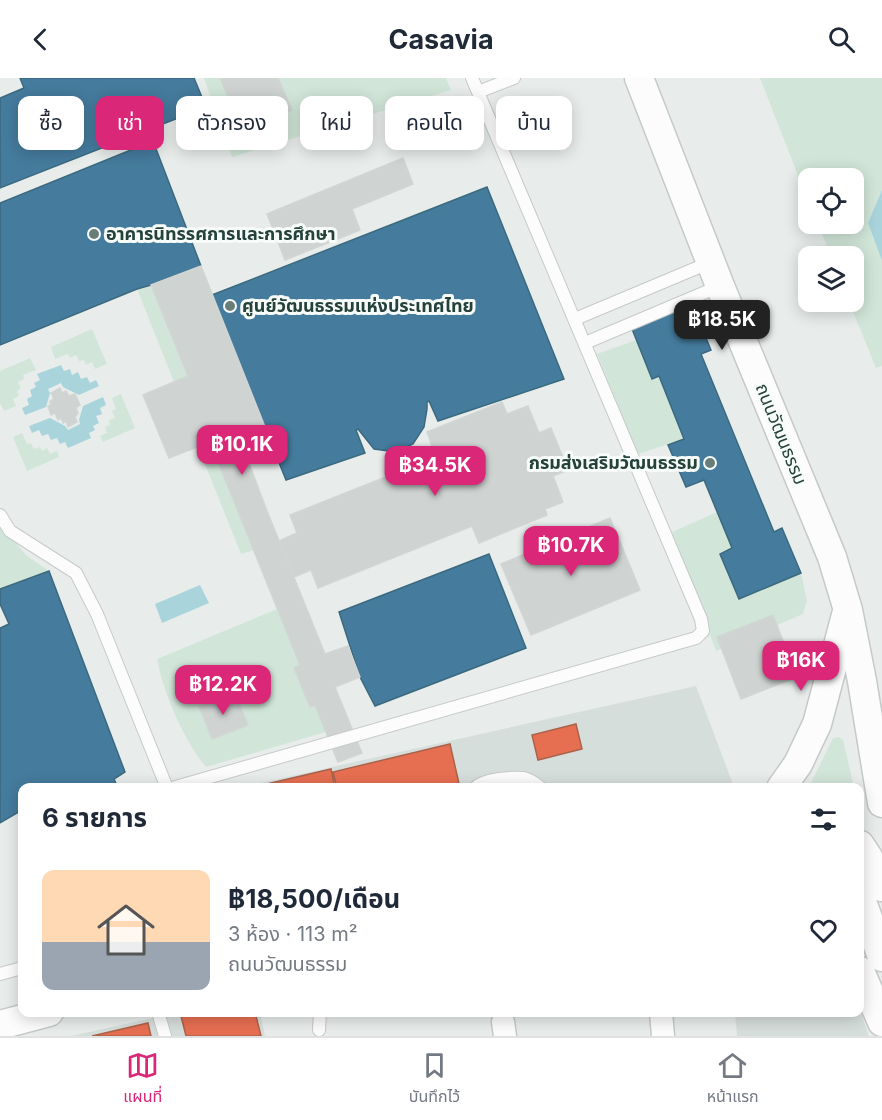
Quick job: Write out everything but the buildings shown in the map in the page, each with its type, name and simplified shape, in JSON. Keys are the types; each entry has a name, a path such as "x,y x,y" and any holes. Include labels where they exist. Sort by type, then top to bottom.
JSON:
{"street":[{"name":"ถนนวัฒนธรรม","path":"639,78 716,274 832,557 848,610 882,802"},
{"path":"785,783 798,764 817,724 848,610"},
{"path":"864,850 882,887"},
{"path":"864,907 882,957"},
{"path":"864,980 882,1022"},
{"path":"0,1025 30,1017"},
{"path":"661,1017 663,1036"}],"lane":[{"path":"189,783 696,638 703,631 701,619 472,78"},
{"path":"478,92 514,78"},
{"path":"575,319 716,274"},
{"path":"585,343 716,274"},
{"path":"0,516 10,531 76,573 97,615 165,783"},
{"path":"482,783 524,778 532,783"},
{"path":"0,974 18,969"},
{"path":"159,1017 165,1036"},
{"path":"319,1029 320,1017"}],"shaded area":[{"path":"696,686 732,783 260,783"},
{"path":"157,1017 261,1017 265,1036 71,1036"},
{"path":"735,1017 862,1017 869,1036 737,1036"}],"green space":[{"path":"204,78 446,78 451,90 431,96 385,96 385,110 373,114 373,96 300,96 300,136 288,140 288,96 210,96"},
{"path":"760,78 882,78 882,190 868,223 882,261 882,366 876,368 853,312 864,312 864,246 827,246 822,234 864,234 864,168 798,168 798,175"},
{"path":"230,150 255,150 232,157"},
{"path":"151,285 188,376 174,382 137,289"},
{"path":"92,329 107,364 95,369 92,362 86,365 84,360 79,361 76,355 70,358 68,354 55,359 51,347"},
{"path":"636,340 652,378 659,376 684,439 638,454 597,354"},
{"path":"30,358 36,370 23,375 24,379 18,382 21,388 17,391 19,396 13,399 16,406 4,411 0,403 0,371"},
{"path":"121,394 135,428 103,442 100,436 107,433 105,427 110,425 109,420 115,418 112,411 116,409 112,398"},
{"path":"22,433 27,444 31,443 34,449 40,447 42,451 47,448 50,454 57,451 59,457 27,471 13,437"},
{"path":"210,442 254,550 241,554 198,447"},
{"path":"717,512 732,548 720,554 739,599 801,573 807,601 803,614 716,651 672,532"},
{"path":"0,525 26,555 49,571 0,589"},
{"path":"277,609 300,665 294,668 310,707 315,705 326,732 206,767 190,744 176,716 164,686 157,659"},
{"path":"839,737 843,740 853,783 811,783 833,738"}],"water":[{"path":"882,190 882,261 868,223"},
{"path":"61,365 64,371 70,369 72,375 78,372 81,379 87,377 90,383 96,380 99,386 79,395 63,387 61,383 48,389 50,393 46,407 25,415 22,408 29,405 27,399 32,396 30,390 36,387 34,383 40,380 37,374"},
{"path":"103,397 106,405 100,408 102,414 96,416 99,423 93,426 95,430 89,433 91,438 68,448 65,442 60,444 57,438 51,440 48,434 42,436 39,430 32,433 29,426 50,418 68,430 80,424 83,406"},
{"path":"200,585 209,603 162,623 155,604"}],"place":[{"name":"อาคารนิทรรศการและการศึกษา","path":"94,234"},
{"name":"ศูนย์วัฒนธรรมแห่งประเทศไทย","path":"230,306"},
{"name":"กรมส่งเสริมวัฒนธรรม","path":"710,463"}]}
